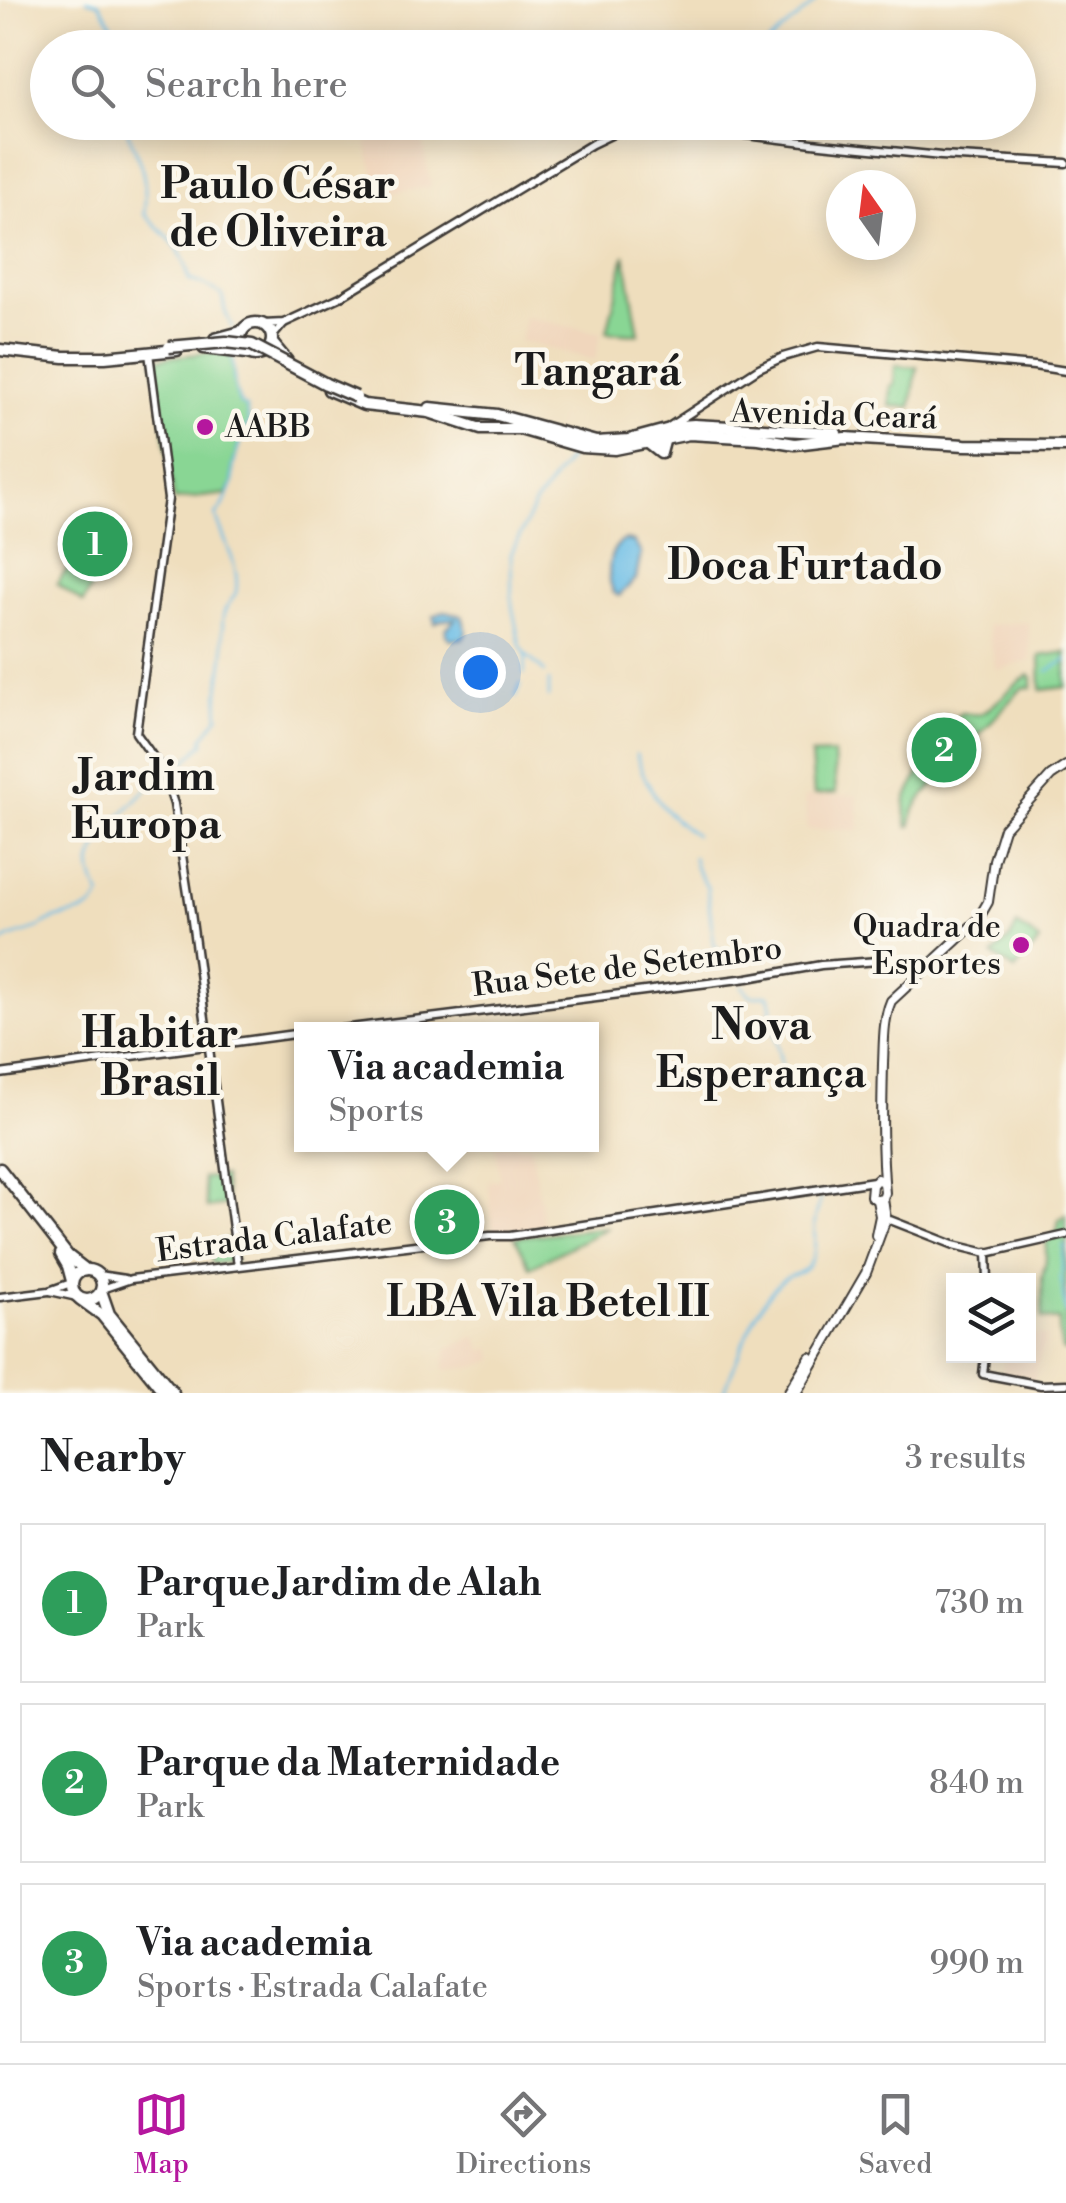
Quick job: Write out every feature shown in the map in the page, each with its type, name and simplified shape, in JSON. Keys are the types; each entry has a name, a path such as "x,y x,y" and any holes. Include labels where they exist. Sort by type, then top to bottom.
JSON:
{"main road":[{"path":"151,348 218,339 241,332 250,324 269,328 272,340 267,350 253,354 240,344 241,332"},
{"name":"Avenida Ceará","path":"272,340 282,358 362,398 498,415 596,442 690,434 801,444 845,438 984,446 1066,442"},
{"path":"151,348 226,342 252,345 326,384 362,398"},
{"name":"Avenida Ceará","path":"0,348 70,352 208,348 253,354 364,405 430,412 472,426 520,429 582,447 615,449 694,425 1066,442"},
{"path":"472,426 476,412"},
{"path":"495,429 498,415"},
{"path":"774,441 784,429"},
{"path":"800,431 804,438 801,444"},
{"path":"796,1393 866,1273 883,1215 877,1198 887,1009 894,997 983,912 1004,828 1066,766"},
{"path":"0,1170 62,1253 72,1291 102,1315 165,1393"},
{"path":"0,1179 62,1253 99,1276 109,1314 173,1393"},
{"path":"788,1393 860,1275 883,1215"},
{"path":"72,1282 86,1270"},
{"path":"78,1298 90,1300 102,1290"}],"street":[{"path":"263,324 284,323 340,297 603,140"},
{"path":"787,140 941,156 1066,162"},
{"path":"272,340 284,323"},
{"path":"659,437 759,368 818,347 1066,371"},
{"path":"151,348 168,500 136,732 169,788 191,913 238,1266"},
{"name":"Rua Sete de Setembro","path":"398,1022 748,978 820,965 893,960 926,968"},
{"path":"0,1074 294,1034"},
{"name":"Estrada Calafate","path":"102,1290 132,1280 510,1236 878,1181"},
{"path":"848,1186 877,1198"},
{"path":"883,1215 985,1256 1003,1248 1066,1235"},
{"path":"883,1215 987,1254"},
{"path":"987,1254 988,1273"},
{"name":"Estrada Calafate","path":"99,1276 132,1280"},
{"path":"0,1296 48,1291 72,1282"},
{"path":"48,1291 78,1298"},
{"path":"985,1363 984,1374 1041,1385 1066,1384"}],"shaded area":[{"path":"422,140 431,187 387,194 385,180 376,181 366,142"},
{"path":"525,317 601,333 595,360 520,341"},
{"path":"1028,622 1030,661 996,670 987,625"},
{"path":"857,795 859,830 807,830 804,797"},
{"path":"496,1152 532,1152 544,1228 493,1232 488,1181 500,1179"},
{"path":"1036,1335 1047,1337 1033,1381 1002,1375 1004,1363 1036,1363"},
{"path":"476,1336 483,1351 491,1348 495,1360 471,1368 444,1370 447,1349"}],"green space":[{"path":"625,255 639,334 607,332"},
{"name":"AABB","path":"214,352 232,358 235,389 249,422 233,466 233,484 227,494 174,500 154,359"},
{"path":"895,365 917,367 911,407 890,406"},
{"path":"103,518 111,524 93,584 83,603 57,584"},
{"path":"1066,652 1066,687 1041,690 1040,656"},
{"path":"1029,675 1032,688 1024,687 1018,692 926,793 908,827 907,798 925,749 937,749 942,729 961,713 984,712"},
{"path":"834,754 836,793 814,795 811,755"},
{"path":"1017,925 1040,941 1015,970 993,955"},
{"path":"223,1176 227,1205 207,1208 203,1178"},
{"path":"1066,1215 1066,1352 1062,1350 1059,1320 1042,1319 1042,1277 1046,1243"},
{"path":"609,1227 530,1267 515,1237"},
{"path":"232,1239 235,1261 212,1264 210,1242"}],"water":[{"path":"625,540 634,542 641,553 636,579 619,596 611,586 609,571 615,549"},
{"path":"445,611 462,616 467,632 463,638 452,640 446,635 455,619 435,623 434,616"}],"waterway":[{"path":"87,0 99,3 115,30"},
{"path":"783,30 817,0"},
{"path":"131,140 144,176 144,214 178,250 189,280 222,295 232,327"},
{"path":"174,772 204,743 203,738 219,716 223,618 237,582 216,515 233,484 233,466 249,422 235,389 232,358"},
{"path":"545,672 520,645 512,606 511,554 535,504 572,454"},
{"path":"524,674 526,655"},
{"path":"1048,671 1066,660"},
{"path":"549,681 549,697"},
{"path":"516,697 521,684"},
{"path":"636,754 662,805 695,835"},
{"path":"0,945 97,903 101,896 94,881 93,856 118,819 157,779"},
{"path":"693,857 707,887 714,944 730,955 731,961"},
{"path":"742,986 751,996 769,995 771,1029 783,1073 796,1080"},
{"path":"723,1393 762,1305 781,1281 808,1266 815,1249 815,1220 821,1197"},
{"path":"1064,1245 1061,1278 1066,1313"}],"place":[{"name":"AABB","path":"205,427"},
{"name":"Parque Jardim de Alah","path":"95,544"},
{"name":"Parque da Maternidade","path":"944,750"},
{"name":"Quadra de Esportes","path":"1021,945"},
{"name":"Via academia","path":"447,1222"}],"district":[{"name":"Paulo César de Oliveira","path":"278,209"},
{"name":"Tangará","path":"598,372"},
{"name":"Doca Furtado","path":"805,566"},
{"name":"Jardim Europa","path":"146,801"},
{"name":"Nova Esperança","path":"761,1050"},
{"name":"Habitar Brasil","path":"160,1058"},
{"name":"LBA Vila Betel II","path":"548,1303"}]}
